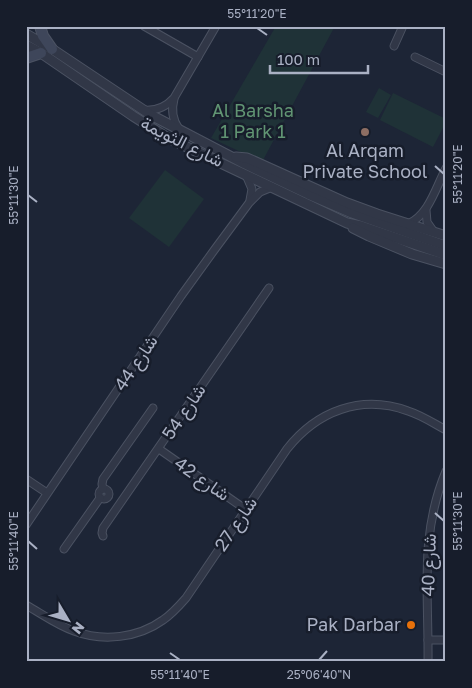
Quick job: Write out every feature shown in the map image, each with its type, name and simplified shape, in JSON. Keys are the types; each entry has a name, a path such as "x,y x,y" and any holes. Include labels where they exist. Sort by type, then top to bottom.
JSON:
{"main road":[{"path":"40,26 43,36 52,49"},
{"path":"26,58 40,54"}],"street":[{"path":"144,26 198,57"},
{"path":"142,110 160,108 174,98 216,26"},
{"path":"394,46 403,26"},
{"name":"شارع الثويمة","path":"26,34 52,49 142,110 179,130 245,164 413,240"},
{"name":"شارع الثويمة","path":"26,45 156,131 175,141 347,223 413,240"},
{"path":"415,56 446,72"},
{"path":"174,98 172,109 179,130"},
{"name":"شارع الثويمة","path":"234,158 247,158 347,203 446,236"},
{"path":"408,224 420,217 426,210 446,168"},
{"path":"246,174 252,189 250,203"},
{"name":"شارع 44","path":"26,525 181,296 250,203 260,192 272,187"},
{"path":"426,210 427,222 434,232"},
{"name":"شارع الثويمة","path":"347,223 353,228 412,254 446,264"},
{"path":"413,240 446,246"},
{"path":"413,240 446,255"},
{"name":"شارع 54","path":"104,536 102,530 269,288"},
{"name":"شارع 27","path":"26,605 74,631 89,636 120,637 150,628 176,610 186,598 287,449 296,437 308,427 333,412 359,405 373,404 409,411 446,430"},
{"path":"64,550 105,498 108,491 103,489 102,480 153,408"},
{"name":"شارع 42","path":"159,449 245,509"},
{"name":"شارع 40","path":"428,662 428,543 434,504 446,471"},
{"path":"26,479 48,493"},
{"path":"105,498 119,506"},
{"path":"428,640 446,640"}],"green space":[{"name":"Al Barsha 1 Park 1","path":"276,26 335,26 262,162 211,138"},
{"path":"379,88 391,95 378,118 366,112"},
{"path":"393,93 446,119 433,147 380,120"},
{"path":"165,170 204,199 169,247 129,218"}],"place":[{"name":"Al Arqam Private School","path":"365,132"},
{"name":"Pak Darbar","path":"411,625"}]}
